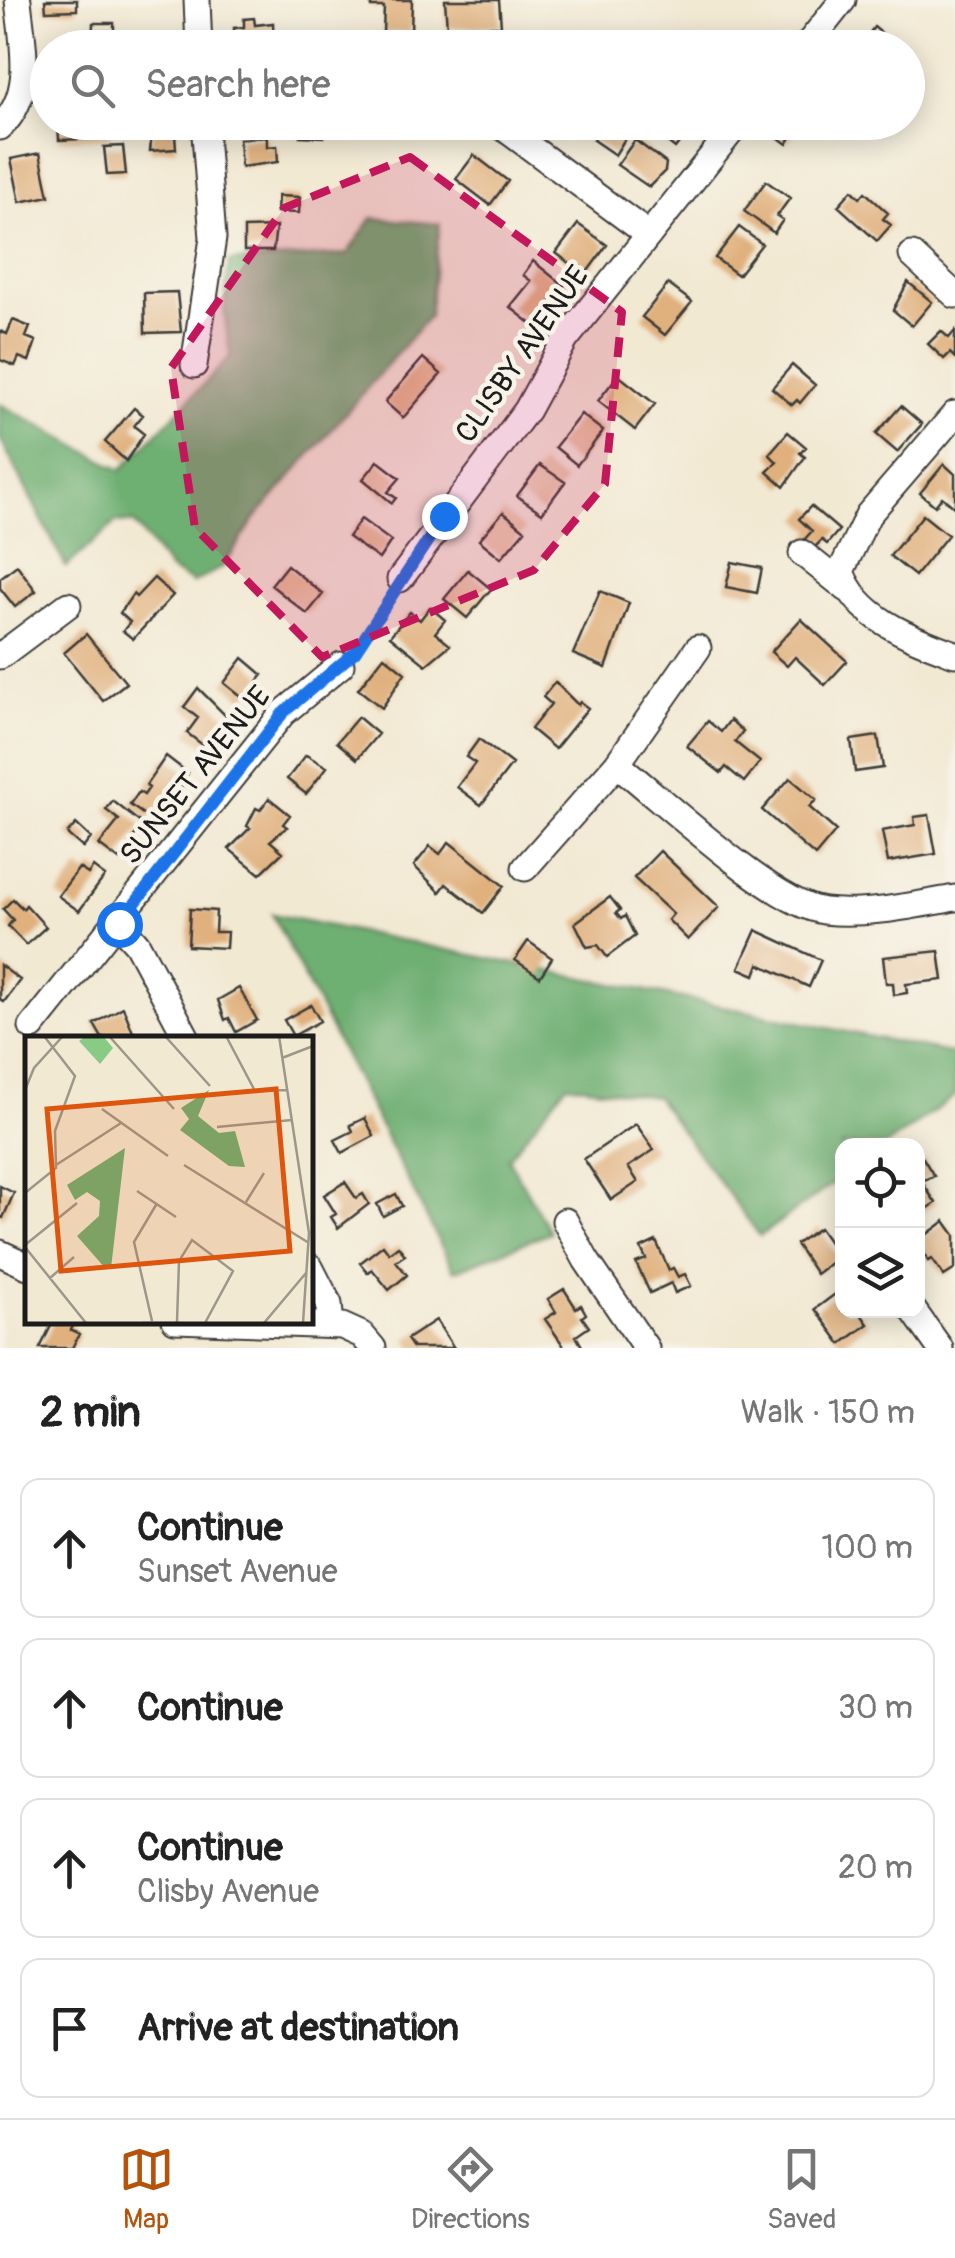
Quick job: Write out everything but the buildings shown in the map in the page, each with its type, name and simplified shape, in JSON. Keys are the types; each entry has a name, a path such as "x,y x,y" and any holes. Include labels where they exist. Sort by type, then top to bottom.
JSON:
{"street":[{"path":"0,127 12,115 22,90 18,0"},
{"path":"197,0 198,30"},
{"path":"819,30 843,0"},
{"path":"194,365 213,238 205,140"},
{"path":"520,140 649,235"},
{"name":"CLISBY AVENUE","path":"400,579 527,410 565,340 725,140"},
{"path":"912,255 955,295"},
{"path":"846,589 840,572 868,515 955,414"},
{"path":"802,553 891,628 955,654"},
{"path":"0,656 68,605"},
{"path":"525,868 617,764 698,648"},
{"name":"SUNSET AVENUE","path":"32,1028 119,924 283,713 342,665"},
{"path":"617,764 788,899 825,911 886,910 955,898"},
{"path":"119,924 136,944 186,1036"},
{"path":"565,1221 586,1260 646,1348"},
{"path":"0,1253 25,1265"},
{"path":"312,1272 329,1304 332,1325"},
{"path":"919,1318 940,1348"},
{"path":"269,1323 332,1325 352,1330 373,1348"}],"path":[{"path":"342,665 388,605 400,579"}],"highlighted area":[{"path":"410,157 622,312 605,484 534,570 322,657 195,528 171,368 284,208"}],"green space":[{"path":"372,218 440,224 429,316 254,520 224,566 193,583 170,570 134,523 116,522 66,567 0,438 0,404 121,470 230,357 224,311 229,262 347,254"},
{"path":"272,914 955,1054 955,1096 897,1138 835,1138 835,1182 760,1236 656,1097 567,1084 508,1158 550,1232 454,1271"}],"route":[{"path":"119,924 283,713 355,652 444,516"}]}
